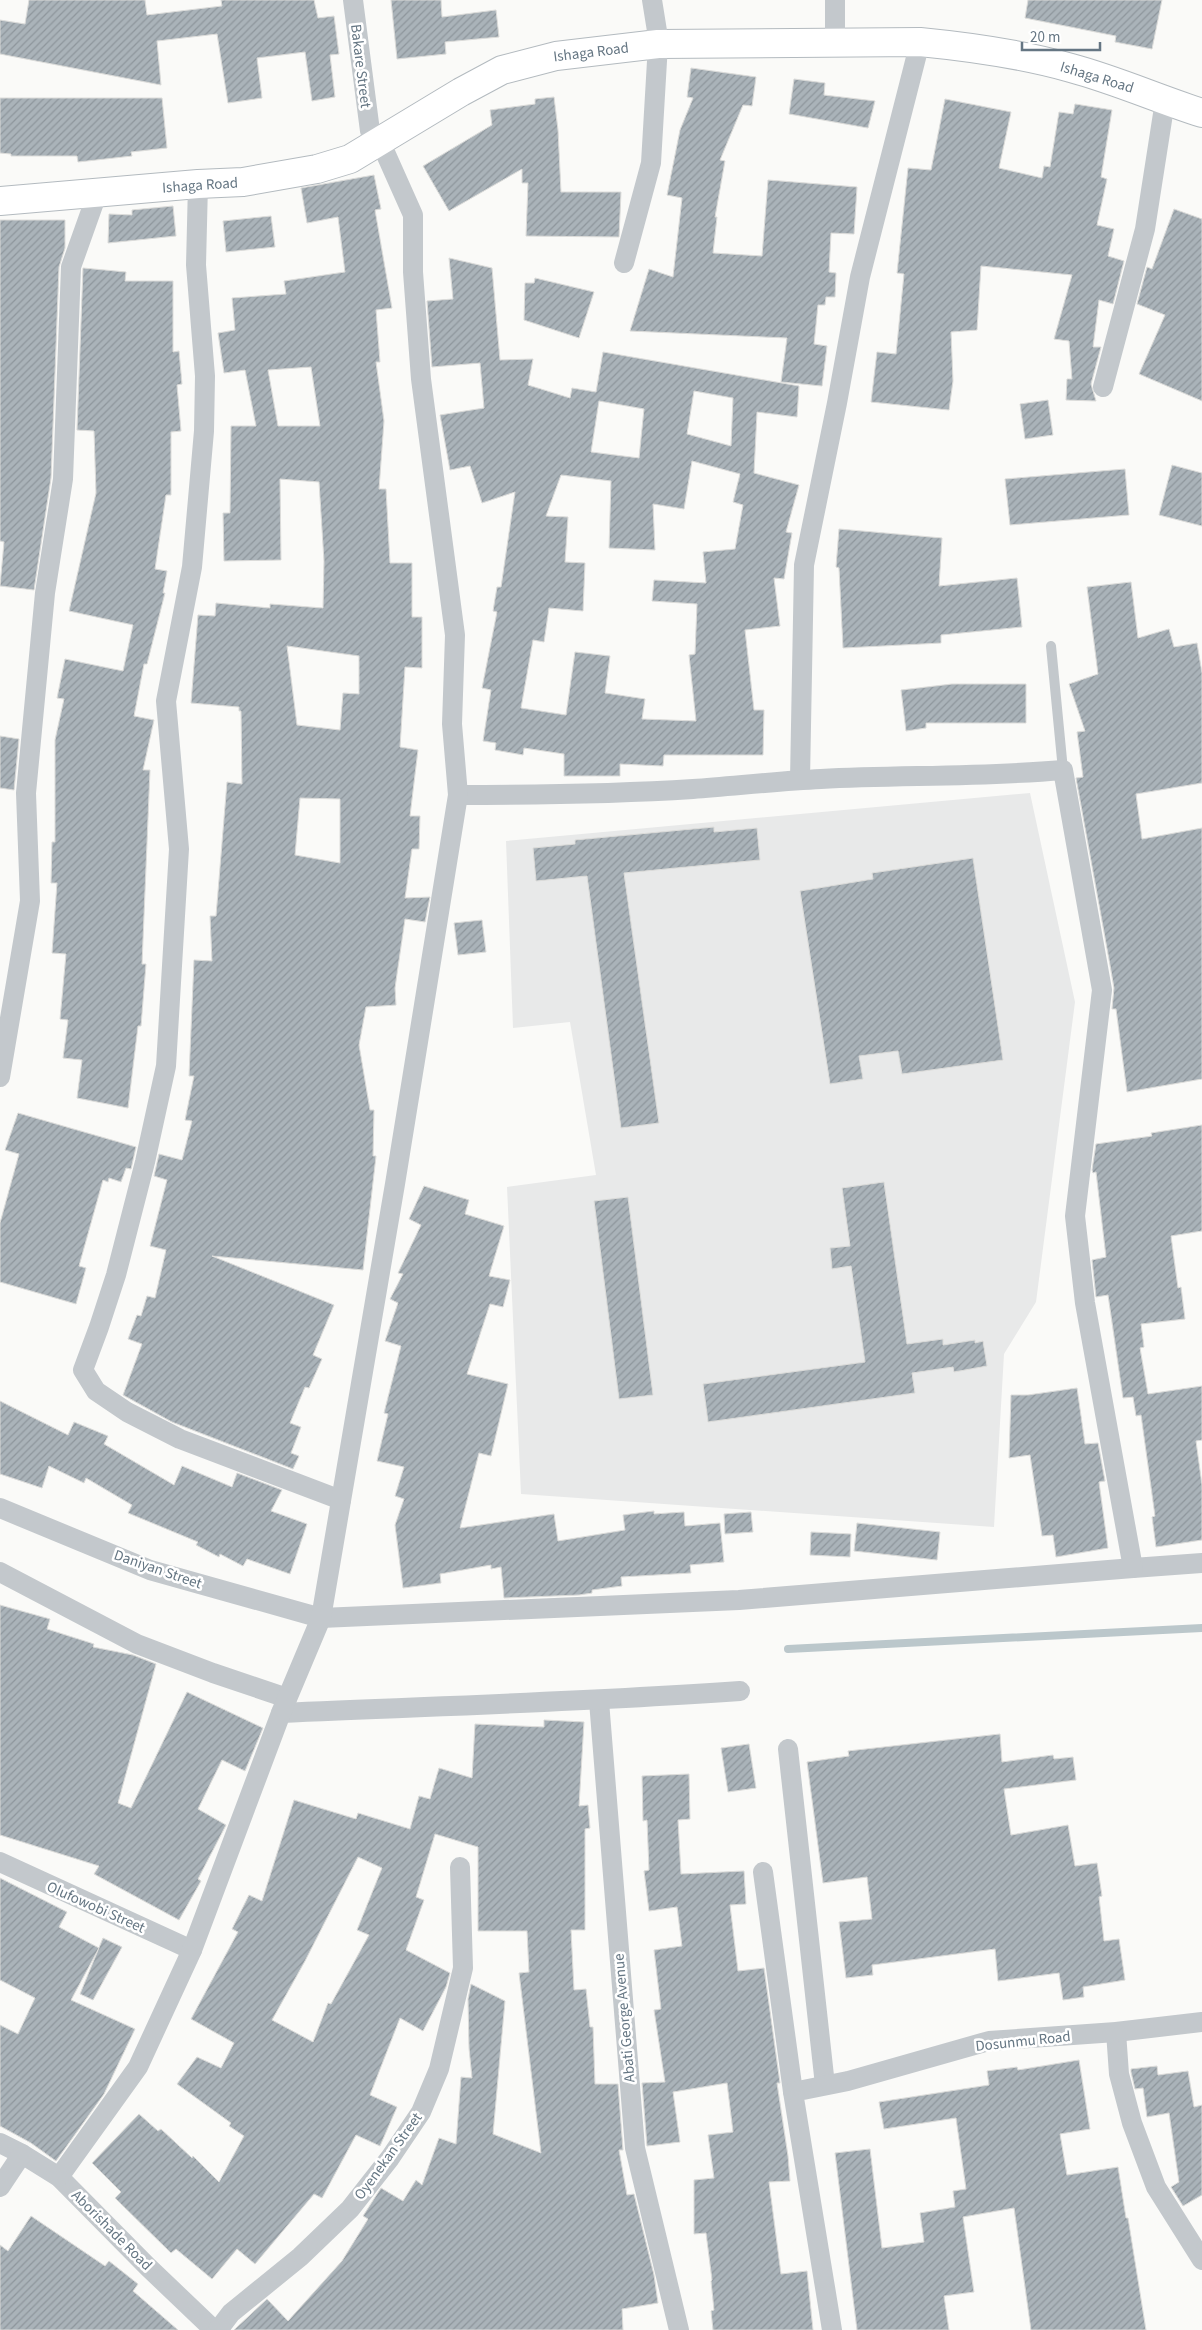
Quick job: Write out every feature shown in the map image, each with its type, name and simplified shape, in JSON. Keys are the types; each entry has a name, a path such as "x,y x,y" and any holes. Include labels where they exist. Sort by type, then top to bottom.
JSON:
{"main road":[{"name":"Ishaga Road","path":"0,201 198,184 243,182 317,169 350,160 375,136 461,77 499,58 518,52 567,43 835,31 937,32 984,36 1087,60 1202,97"},
{"name":"Ishaga Road","path":"658,38 920,42 997,51 1070,67 1135,88 1165,101 1202,112"},
{"name":"Ishaga Road","path":"0,192 66,188 300,164 325,157 375,136"}],"street":[{"name":"Bakare Street","path":"59,2177 138,2067 192,1950 284,1706 321,1618 395,1184 458,795 452,724 455,635 421,379 413,272 412,215 375,136 353,0"},
{"path":"624,263 651,162 658,38 652,0"},
{"path":"835,0 835,31"},
{"path":"800,780 804,566 838,403 860,277 920,42"},
{"path":"1103,387 1144,230 1165,101"},
{"path":"198,184 196,265 204,376 204,431 192,567 166,700 179,849 166,1066 145,1162 116,1275 83,1370 96,1391 127,1412 158,1428 180,1439 341,1500"},
{"path":"0,1076 30,901 26,793 45,592 63,479 71,267 97,194"},
{"path":"458,795 582,794 693,789 800,780 898,775 1016,774 1063,770 1102,990 1075,1216 1085,1303 1133,1568"},
{"name":"Daniyan Street","path":"0,1508 150,1570 321,1618 739,1600 1202,1563"},
{"path":"0,1572 137,1644 212,1674 284,1706 599,1701 740,1691"},
{"name":"Abati George Avenue","path":"599,1701 635,2148 679,2330"},
{"path":"788,1749 825,2084"},
{"name":"Olufowobi Street","path":"0,1862 192,1950"},
{"name":"Oyenekan Street","path":"218,2330 230,2312 300,2257 350,2209 390,2158 421,2112 438,2069 463,1968 460,1867"},
{"path":"763,1872 793,2092 832,2330"},
{"name":"Dosunmu Road","path":"793,2092 825,2084 848,2081 989,2041 1116,2032 1202,2022"},
{"path":"1116,2032 1119,2074 1132,2123 1156,2187 1202,2260"},
{"name":"Aborishade Road","path":"0,2143 59,2177 148,2268 214,2330"},
{"path":"0,2187 22,2154"}],"lane":[{"path":"1051,646 1063,770"}],"shaded area":[{"path":"1030,793 1075,1002 1036,1302 1004,1354 994,1527 521,1494 507,1187 596,1175 570,1022 513,1028 506,841"}],"building":[{"path":"29,0 145,0 147,15 222,6 221,0 314,0 318,18 334,16 339,54 330,55 335,97 312,101 305,52 257,58 262,98 228,103 217,34 157,41 161,85 0,54 0,20 25,24"},
{"path":"391,0 441,0 442,17 496,10 499,37 445,42 446,54 397,59"},
{"path":"1028,0 1162,0 1152,49 1115,42 1116,36 1025,18"},
{"path":"691,68 756,77 752,106 743,105 720,160 725,161 715,217 717,217 713,253 762,256 768,180 857,187 854,234 831,233 829,272 836,273 835,297 826,297 825,305 818,305 814,344 827,346 822,386 781,382 787,338 630,331 649,269 673,277 682,198 667,195 680,130 693,98 687,97"},
{"path":"794,79 825,83 824,95 875,101 868,128 789,114"},
{"path":"554,97 558,130 561,192 621,192 619,237 526,236 528,183 522,183 522,169 449,211 423,166 492,125 490,110 535,104 535,99"},
{"path":"0,98 162,98 167,148 131,152 132,156 78,162 77,156 11,156 11,154 0,153"},
{"path":"945,99 1011,112 999,168 1042,178 1044,166 1050,167 1059,112 1073,114 1075,104 1112,110 1101,177 1107,179 1097,225 1114,229 1108,256 1124,261 1113,304 1099,300 1093,347 1101,347 1091,384 1096,401 1066,400 1067,379 1072,379 1069,341 1054,339 1072,275 981,266 977,330 951,332 953,381 949,410 871,402 877,352 896,354 904,274 897,273 908,168 931,170"},
{"path":"374,175 381,209 375,210 392,308 376,310 380,362 376,362 384,421 379,489 386,489 390,563 412,563 412,617 422,617 422,668 405,667 400,747 418,750 410,816 420,816 419,849 412,849 405,898 430,897 425,922 405,919 395,988 396,1005 366,1007 359,1045 370,1110 374,1110 373,1156 376,1156 363,1270 212,1256 334,1305 313,1355 322,1359 309,1388 305,1387 290,1423 301,1427 291,1453 299,1456 293,1469 172,1422 123,1395 142,1344 128,1339 137,1315 141,1316 147,1296 155,1298 166,1250 150,1246 167,1180 154,1176 159,1154 182,1160 192,1121 185,1120 194,1076 189,1076 194,960 212,961 210,916 216,916 227,782 242,784 241,711 239,711 239,707 191,703 198,615 215,616 216,603 270,608 270,604 323,608 324,561 319,482 280,479 281,560 224,561 223,513 230,513 231,426 256,426 245,370 224,373 218,333 235,330 232,298 286,294 284,281 345,272 338,217 307,223 301,188","holes":["311,367 320,426 278,426 268,370","287,646 359,656 359,694 343,693 340,730 297,725","300,798 340,799 340,863 295,855"]},
{"path":"173,206 176,236 108,243 109,214 132,215 132,210"},
{"path":"1174,209 1202,219 1202,401 1139,374 1165,315 1137,304 1147,267 1152,269"},
{"path":"271,216 275,247 226,252 223,221"},
{"path":"0,220 65,220 65,248 59,267 51,478 34,590 0,586 4,542 0,541"},
{"path":"449,258 492,268 500,360 533,359 528,385 570,398 572,388 596,392 603,352 799,386 797,417 757,412 754,473 799,485 786,532 792,533 784,579 774,578 780,626 745,630 754,710 764,710 763,755 664,755 663,766 620,764 620,776 564,776 564,754 524,748 523,755 495,750 496,743 483,741 491,690 482,688 497,612 493,611 497,587 501,587 515,492 482,503 470,466 450,470 440,415 484,408 480,363 432,367 427,301 453,299","holes":["694,391 733,398 731,446 687,434","599,401 644,409 639,458 591,452","692,461 740,474 733,502 743,505 735,549 703,552 706,583 654,580 652,601 697,604 695,654 689,655 696,721 642,719 645,699 605,693 610,656 575,652 566,715 521,708 533,640 544,642 549,608 583,611 585,563 565,562 568,517 546,516 561,475 611,481 609,548 655,550 653,504 684,509"]},
{"path":"83,268 126,272 125,281 173,281 173,352 179,351 182,384 177,385 181,431 171,432 171,495 166,495 155,569 167,571 163,593 165,593 147,664 144,664 134,716 154,720 143,770 150,770 142,964 146,964 141,1026 138,1026 128,1108 77,1098 82,1060 63,1058 68,1020 60,1019 66,954 52,953 57,883 51,883 52,842 55,842 55,740 64,699 57,698 65,659 123,671 133,625 69,611 96,493 94,431 77,430"},
{"path":"535,278 594,292 579,338 524,320 525,283 534,283"},
{"path":"1048,400 1053,435 1025,439 1020,404"},
{"path":"1172,465 1202,473 1202,526 1159,515"},
{"path":"1125,469 1129,515 1010,525 1005,479"},
{"path":"839,529 942,538 939,586 1017,578 1022,627 941,635 941,643 843,648 839,568 836,567"},
{"path":"1131,582 1138,638 1169,629 1174,647 1197,643 1202,673 1202,783 1136,794 1142,839 1202,828 1202,1079 1127,1092 1116,1009 1112,1009 1114,988 1076,778 1083,777 1077,732 1085,731 1069,684 1098,674 1087,587"},
{"path":"952,684 1026,684 1026,723 926,723 926,728 906,731 901,690"},
{"path":"0,736 19,739 14,790 0,788"},
{"path":"714,827 714,832 757,828 760,860 624,873 659,1123 621,1128 587,876 536,881 533,848 575,844 575,840"},
{"path":"973,858 1003,1060 902,1074 898,1051 859,1056 863,1079 830,1084 800,891 873,879 872,873"},
{"path":"482,920 486,952 458,955 454,923"},
{"path":"18,1113 136,1147 131,1169 126,1168 121,1182 109,1178 108,1182 103,1180 79,1266 86,1268 76,1304 0,1282 0,1223 19,1154 5,1150"},
{"path":"1202,1125 1202,1231 1171,1236 1178,1288 1181,1287 1185,1319 1141,1324 1144,1347 1140,1348 1148,1394 1202,1386 1202,1440 1196,1441 1202,1485 1202,1540 1156,1547 1152,1517 1155,1516 1141,1415 1136,1416 1133,1397 1123,1398 1108,1295 1096,1297 1092,1260 1106,1257 1096,1172 1093,1173 1092,1170 1096,1144 1152,1136 1151,1133"},
{"path":"884,1182 907,1344 943,1339 943,1345 975,1340 975,1343 983,1341 987,1366 954,1372 953,1367 912,1373 915,1393 708,1422 703,1384 865,1362 851,1266 832,1269 830,1248 850,1246 842,1188"},
{"path":"424,1186 469,1200 465,1214 504,1226 489,1276 510,1280 503,1307 490,1304 467,1374 508,1384 491,1456 479,1453 460,1528 554,1514 558,1541 625,1530 623,1515 654,1511 654,1514 684,1512 685,1526 720,1523 724,1562 690,1565 691,1573 621,1577 622,1586 592,1590 592,1593 579,1595 504,1598 501,1567 491,1569 491,1565 440,1574 441,1583 403,1588 395,1525 404,1499 395,1496 404,1467 377,1461 388,1414 384,1413 401,1346 385,1341 398,1303 390,1299 403,1274 398,1273 421,1225 409,1219"},
{"path":"628,1197 653,1395 619,1399 594,1201"},
{"path":"1077,1388 1085,1444 1098,1443 1105,1481 1099,1482 1108,1548 1056,1557 1053,1535 1042,1536 1030,1455 1009,1458 1011,1395 1028,1395"},
{"path":"0,1401 68,1435 74,1422 108,1436 104,1444 174,1485 182,1466 232,1487 237,1473 282,1490 271,1511 307,1524 290,1574 247,1559 243,1566 220,1554 219,1557 196,1545 198,1542 128,1513 132,1505 86,1478 84,1483 49,1466 42,1488 0,1474"},
{"path":"751,1512 753,1532 725,1534 724,1514"},
{"path":"857,1523 940,1532 937,1560 854,1551"},
{"path":"811,1532 851,1534 850,1557 810,1555"},
{"path":"0,1605 50,1619 47,1629 94,1644 93,1647 133,1655 156,1664 118,1803 131,1808 187,1692 263,1728 245,1771 222,1760 198,1809 226,1825 198,1879 201,1881 179,1920 94,1874 99,1866 0,1835"},
{"path":"544,1720 584,1722 579,1806 588,1805 590,1828 585,1829 585,1930 571,1930 574,1990 586,1989 590,2027 593,2027 595,2084 618,2084 623,2150 619,2150 627,2195 634,2194 654,2275 658,2303 622,2309 623,2330 234,2330 267,2299 288,2321 342,2261 368,2219 363,2216 381,2188 403,2201 416,2180 422,2185 439,2138 456,2144 461,2077 472,2078 468,1999 471,1984 505,2001 493,2134 541,2153 519,1973 529,1972 527,1931 478,1931 478,1847 435,1834 416,1897 424,1900 406,1950 450,1973 446,1987 423,2031 400,2018 370,2095 397,2107 380,2146 356,2135 322,2198 314,2194 255,2264 237,2249 212,2279 176,2249 171,2253 115,2198 121,2192 92,2163 139,2114 158,2131 161,2129 192,2158 193,2156 219,2182 244,2136 229,2126 231,2123 177,2084 197,2057 221,2068 234,2043 191,2019 238,1932 232,1929 249,1895 262,1901 294,1800 356,1819 358,1813 410,1829 419,1796 430,1799 439,1768 472,1778 475,1724 544,1727","holes":["358,1857 382,1868 357,1930 369,1935 331,2004 328,2003 313,2042 272,2020 305,1961"]},
{"path":"1000,1734 1002,1762 1053,1755 1054,1759 1073,1757 1076,1780 1004,1789 1011,1835 1068,1825 1075,1866 1097,1863 1102,1896 1099,1897 1104,1941 1119,1939 1125,1980 1083,1987 1084,1997 1063,2000 1059,1973 998,1981 995,1949 872,1965 873,1975 846,1978 839,1922 872,1919 867,1877 823,1883 807,1762 849,1756 848,1751"},
{"path":"749,1744 756,1788 728,1792 721,1748"},
{"path":"689,1774 690,1819 678,1820 681,1874 744,1871 746,1904 730,1905 738,1971 764,1968 780,2083 777,2083 788,2156 790,2181 769,2182 781,2274 807,2271 813,2330 713,2330 711,2311 714,2310 712,2280 706,2233 694,2234 694,2180 714,2178 708,2135 733,2132 727,2083 673,2092 680,2142 647,2146 642,2083 665,2082 654,2010 661,2009 654,1950 682,1946 677,1907 649,1911 644,1871 649,1870 647,1820 643,1821 642,1776"},
{"path":"0,1878 67,1912 59,1927 99,1948 71,2000 135,2029 104,2094 56,2161 31,2143 0,2126 0,2025 18,2034 35,1998 0,1980"},
{"path":"103,1938 122,1947 93,2000 80,1994"},
{"path":"1079,2060 1090,2129 1060,2134 1067,2175 1118,2167 1146,2330 1031,2330 1014,2208 963,2217 974,2292 944,2296 949,2330 857,2330 835,2153 870,2149 882,2248 924,2242 920,2213 955,2207 953,2191 966,2189 956,2118 884,2129 879,2102 989,2085 987,2071 1017,2067 1018,2070"},
{"path":"1157,2066 1158,2075 1188,2071 1194,2107 1202,2105 1202,2195 1183,2206 1171,2187 1179,2182 1169,2113 1147,2117 1143,2088 1135,2089 1131,2072 1131,2069"},
{"path":"31,2216 105,2266 109,2261 138,2284 133,2291 178,2330 0,2330 0,2245 8,2251"}],"waterway":[{"path":"788,1649 1202,1628"}]}
